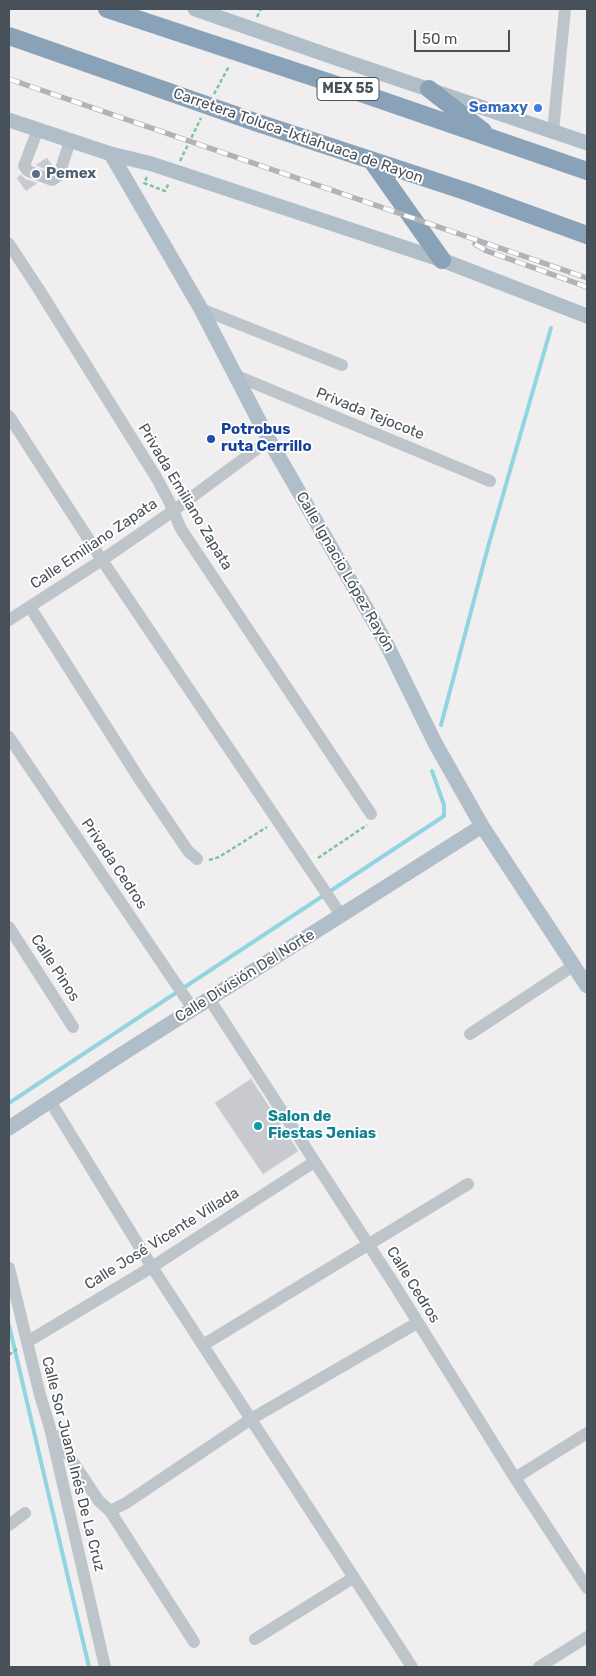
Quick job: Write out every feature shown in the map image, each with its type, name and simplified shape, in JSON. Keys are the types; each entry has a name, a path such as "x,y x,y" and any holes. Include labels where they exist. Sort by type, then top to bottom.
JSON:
{"highway":[{"name":"MEX 55","path":"107,9 352,90 587,171"},
{"name":"Carretera Toluca-Ixtlahuaca de Rayon","path":"9,36 205,105 468,192 587,235"},
{"path":"428,89 496,141"},
{"path":"372,161 442,260"}],"main road":[{"path":"205,10 587,143"},
{"path":"11,124 38,129 111,154 152,164 442,260 587,316"},
{"name":"Calle Ignacio López Rayón","path":"111,154 201,309 269,440 386,641 435,743 482,826 587,986"},
{"name":"Calle División Del Norte","path":"9,1128 190,1005 210,1000 337,909 482,826"}],"street":[{"path":"553,131 565,10"},
{"path":"38,129 24,166 28,171 52,180 59,175 70,140"},
{"name":"Privada Emiliano Zapata","path":"9,244 170,501 179,525 190,543 371,814"},
{"path":"201,309 342,364"},
{"name":"Privada Tejocote","path":"236,376 490,481"},
{"path":"9,416 102,560 337,909"},
{"name":"Calle Emiliano Zapata","path":"9,620 102,560 269,440"},
{"path":"30,607 140,780 188,851 197,859"},
{"name":"Privada Cedros","path":"9,737 190,1005"},
{"name":"Calle Pinos","path":"9,926 73,1027"},
{"path":"470,1034 574,966"},
{"name":"Calle Cedros","path":"210,1000 587,1588"},
{"path":"50,1101 152,1266 412,1667"},
{"name":"Calle José Vicente Villada","path":"23,1344 152,1266 314,1162"},
{"path":"203,1345 468,1184"},
{"name":"Calle Sor Juana Inés De La Cruz","path":"9,1268 23,1344 50,1428 105,1667"},
{"path":"110,1511 159,1481 251,1419 417,1323"},
{"path":"50,1428 98,1500 110,1511 194,1642"},
{"path":"515,1478 587,1433"},
{"path":"9,1525 25,1514"},
{"path":"255,1639 354,1578"},
{"path":"539,1667 587,1637"}],"path":[{"path":"144,183 165,191"},
{"path":"308,865 366,826 371,820 371,814"},
{"path":"197,859 206,861 219,857 277,821"},
{"path":"9,1355 23,1344"}],"building":[{"path":"47,158 53,167 51,171 36,165"},
{"path":"21,175 25,179 37,183 26,191 17,178"},
{"name":"Salon de Fiestas Jenias","path":"251,1079 298,1151 263,1174 215,1103"}],"waterway":[{"path":"441,725 488,547 551,328"},
{"path":"9,1103 444,816 444,805 432,771"},
{"path":"9,1325 89,1667"}],"railway":[{"path":"9,79 587,278"},
{"path":"475,244 487,251 587,287"}],"place":[{"name":"Semaxy","path":"538,108"},
{"name":"Pemex","path":"36,174"},
{"name":"Potrobus ruta Cerrillo","path":"211,439"},
{"name":"Salon de Fiestas Jenias","path":"258,1126"}]}
